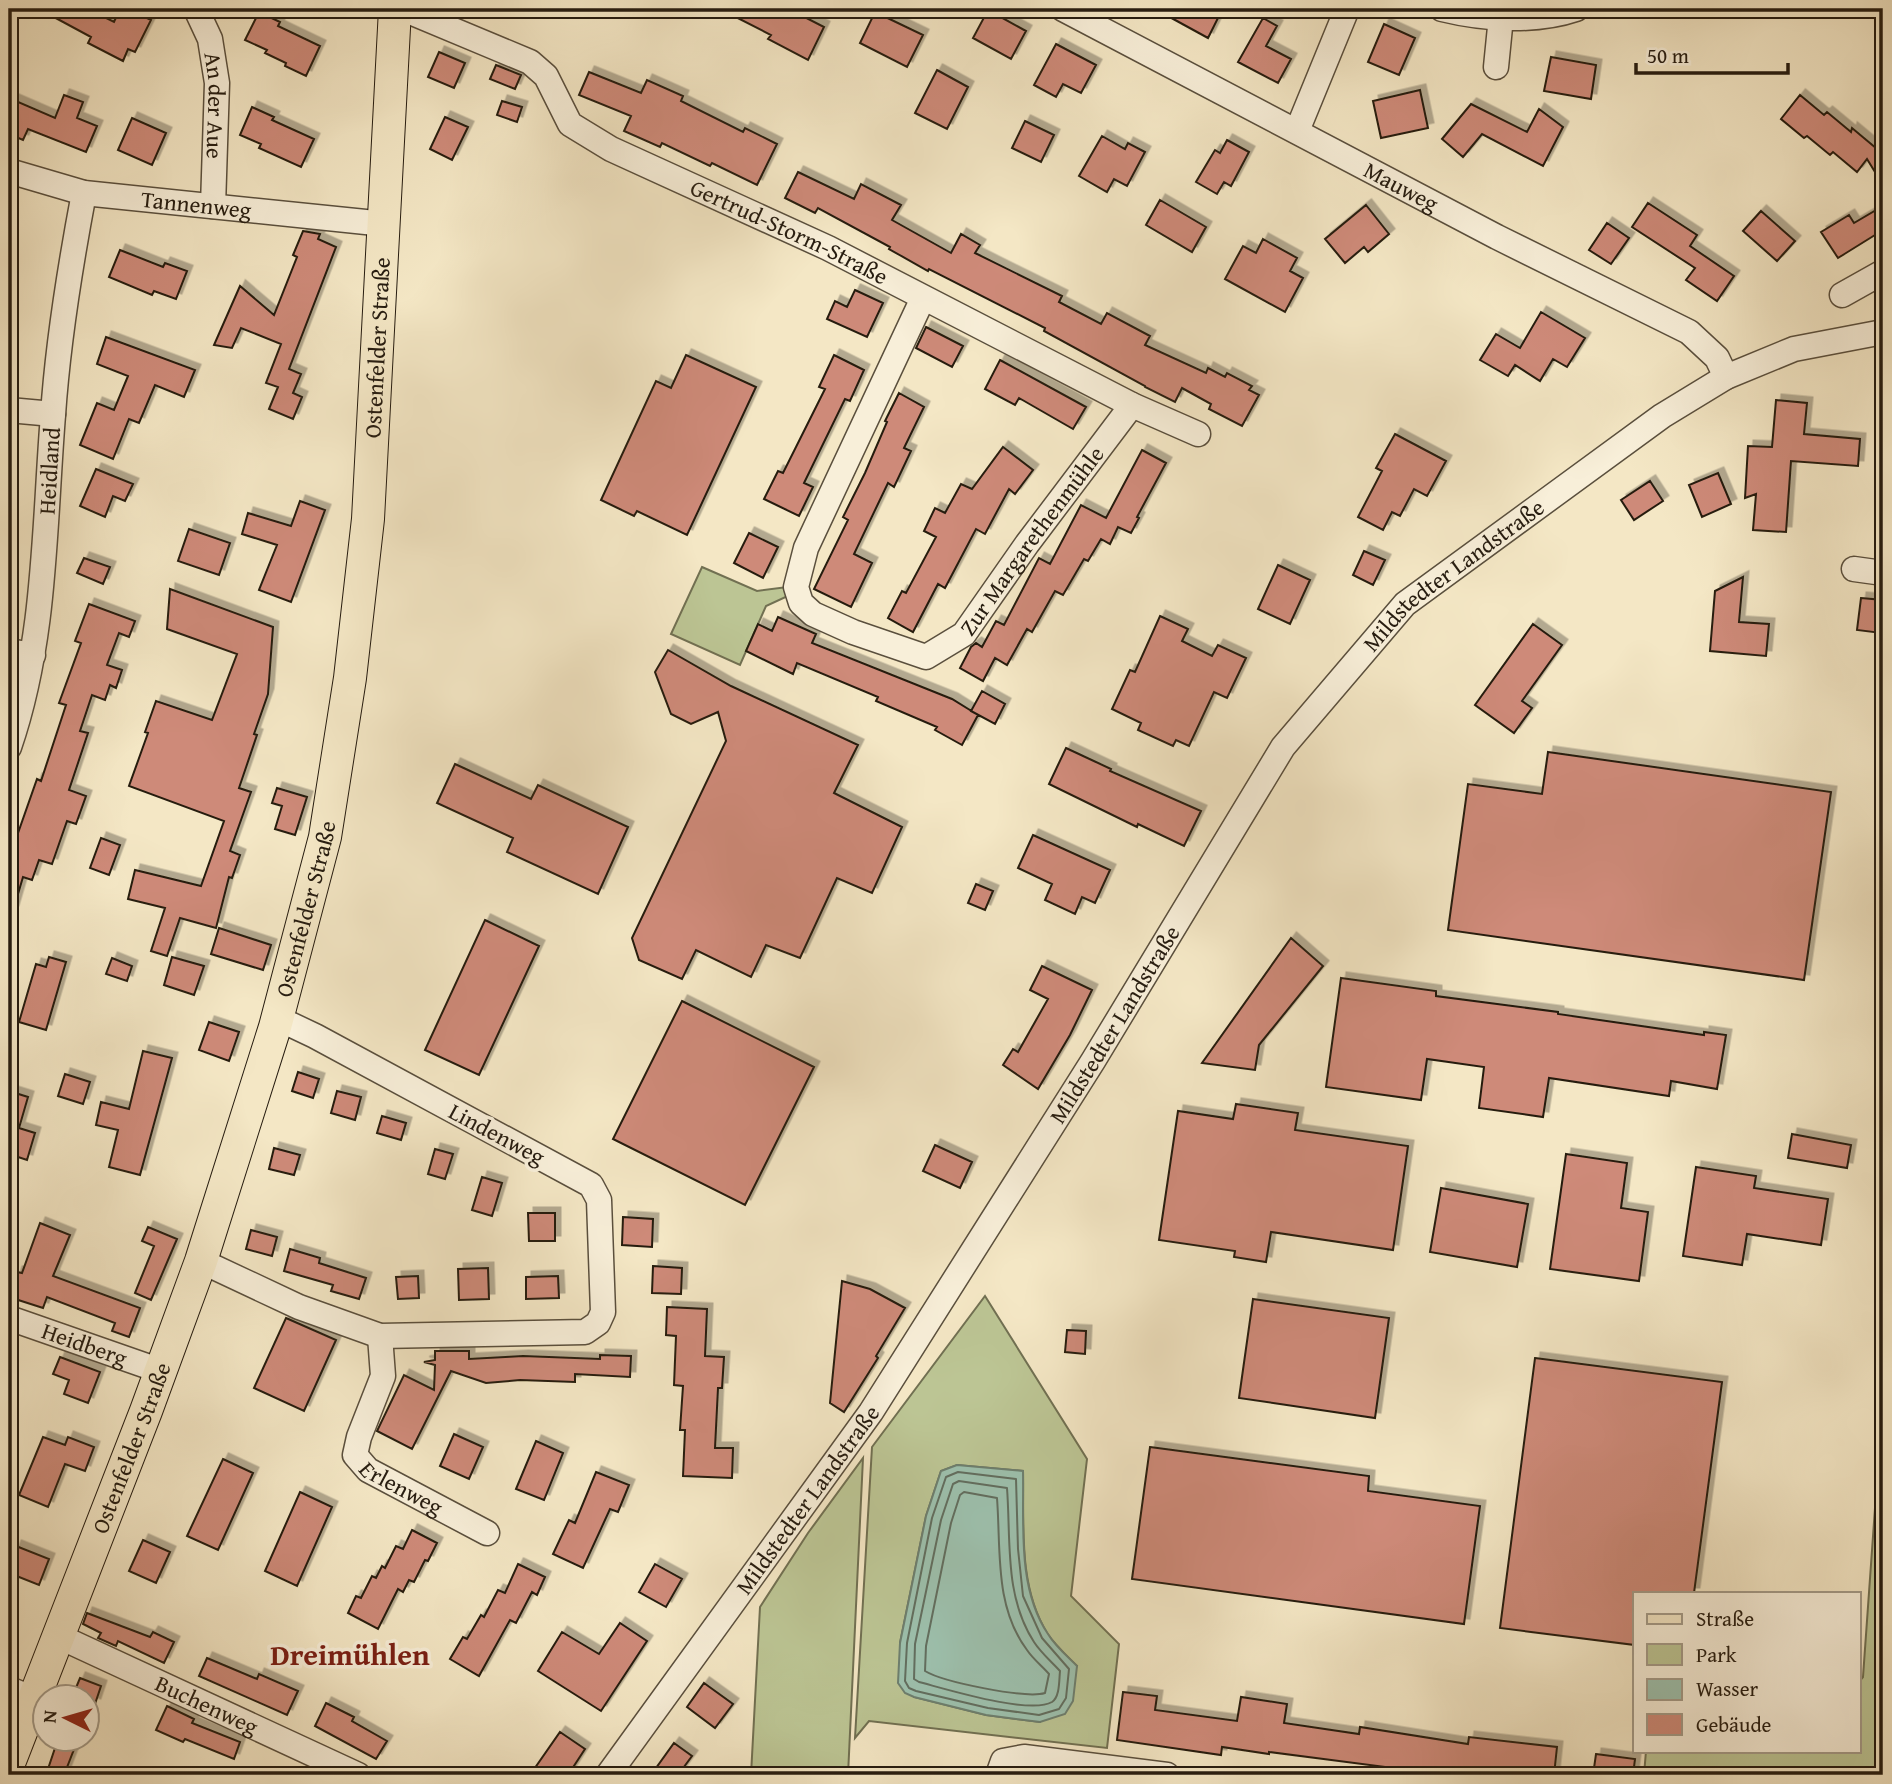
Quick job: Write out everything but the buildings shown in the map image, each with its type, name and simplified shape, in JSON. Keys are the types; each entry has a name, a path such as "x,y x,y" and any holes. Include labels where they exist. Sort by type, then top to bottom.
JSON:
{"main road":[{"name":"Ostenfelder Straße","path":"9,1763 21,1694 58,1636 201,1261 277,1018 325,837 349,692 368,519 395,9"}],"street":[{"name":"An der Aue","path":"196,9 210,39 217,83 213,206"},
{"name":"Gertrud-Storm-Straße","path":"403,9 530,62 546,76 570,124 611,149 828,248 1132,405 1198,435"},
{"name":"Mauweg","path":"1063,9 1523,250 1689,332 1717,358 1726,377"},
{"path":"1297,131 1347,9"},
{"path":"1442,9 1464,15 1501,17 1534,16 1576,9"},
{"path":"1496,67 1501,17"},
{"name":"Tannenweg","path":"9,171 83,193 385,224"},
{"name":"Heidland","path":"9,747 20,715 21,653 43,584 53,414 64,301 83,193"},
{"path":"1842,295 1883,272"},
{"name":"Zur Margarethenmühle","path":"923,298 806,548 796,587 801,603 813,614 853,632 926,657 964,634 1027,544 1132,405"},
{"name":"Mildstedter Landstraße","path":"608,1775 871,1412 1093,1061 1283,747 1405,604 1652,424 1726,377 1794,349 1883,332"},
{"path":"9,410 53,414"},
{"path":"1854,569 1883,573"},
{"name":"Lindenweg","path":"277,1018 316,1036 591,1185 599,1200 603,1312 598,1323 585,1332 380,1336"},
{"path":"201,1261 299,1307 380,1336"},
{"name":"Heidberg","path":"9,1318 160,1371"},
{"name":"Erlenweg","path":"380,1336 383,1376 359,1437 355,1455 368,1470 487,1533"},
{"name":"Buchenweg","path":"58,1636 358,1775"},
{"path":"998,1775 1003,1761 1024,1757 1167,1775"}],"green space":[{"path":"702,567 757,591 787,587 790,595 766,606 740,665 671,634"},
{"path":"985,1296 1087,1459 1071,1596 1119,1644 1107,1748 869,1721 855,1738 872,1447","holes":["957,1465 1023,1471 1024,1555 1031,1595 1047,1633 1077,1666 1040,1722 986,1715 914,1697 900,1643 926,1516 941,1471"]},
{"path":"863,1458 848,1775 751,1775 760,1607 808,1533"},
{"path":"1876,1494 1883,1495 1883,1775 1644,1775 1646,1752 1860,1752 1860,1681 1863,1677"}],"water":[{"path":"957,1465 1023,1471 1024,1555 1031,1597 1051,1638 1077,1666 1073,1701 1065,1714 1040,1722 986,1715 914,1697 905,1693 898,1683 900,1643 926,1516 941,1471"}],"district":[{"name":"Dreimühlen","path":"350,1655"}]}
